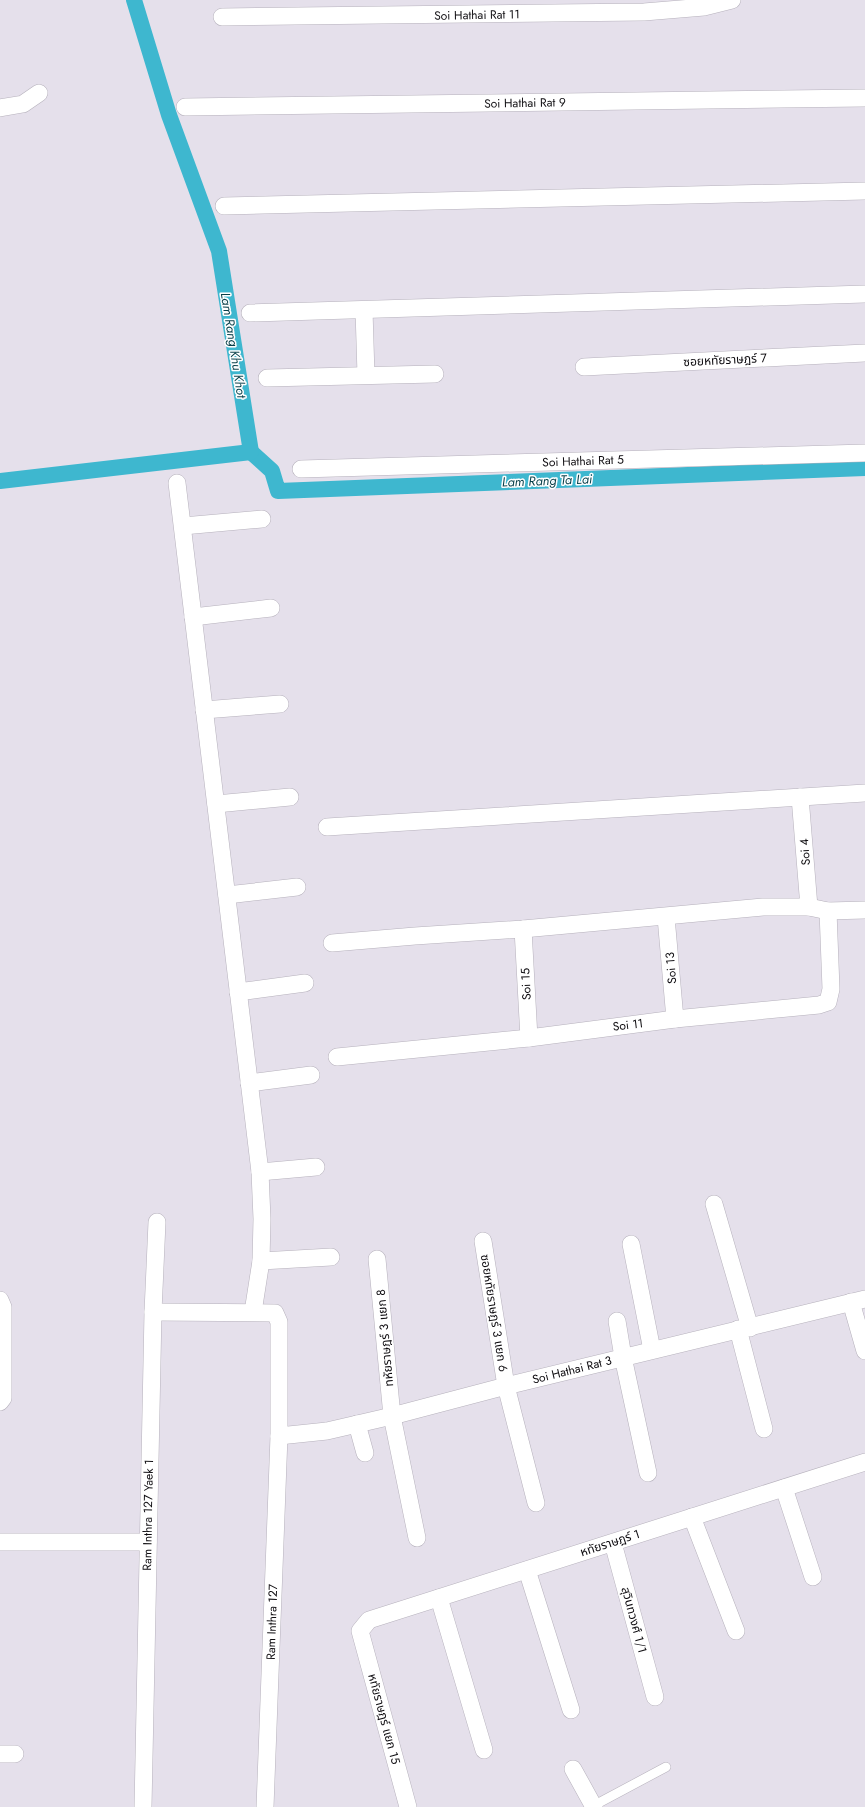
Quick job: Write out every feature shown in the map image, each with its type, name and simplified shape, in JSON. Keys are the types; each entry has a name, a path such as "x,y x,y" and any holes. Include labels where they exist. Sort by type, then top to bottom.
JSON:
{"street":[{"name":"Soi Hathai Rat 11","path":"222,17 644,12 704,7 732,0"},
{"path":"0,108 23,104 39,93"},
{"name":"Soi Hathai Rat 9","path":"185,107 865,98"},
{"path":"224,206 865,191"},
{"path":"250,313 865,294"},
{"path":"364,310 366,376"},
{"name":"ซอยหทัยราษฎร์ 7","path":"584,366 865,353"},
{"path":"267,378 435,374"},
{"name":"Soi Hathai Rat 5","path":"301,469 865,453"},
{"path":"153,1312 253,1312 261,1261 262,1219 260,1172 177,483"},
{"path":"183,526 262,519"},
{"path":"193,617 271,608"},
{"path":"204,710 280,704"},
{"path":"327,827 865,793"},
{"path":"216,804 290,797"},
{"name":"Soi 4","path":"800,797 809,907"},
{"path":"227,895 298,887"},
{"path":"332,943 523,929 763,907 809,907 828,911 865,910"},
{"name":"Soi 11","path":"336,1057 529,1038 675,1019 819,1005 828,1002 831,989 828,911"},
{"name":"Soi 13","path":"666,917 675,1019"},
{"name":"Soi 15","path":"523,929 529,1038"},
{"path":"238,992 305,983"},
{"path":"249,1083 311,1075"},
{"path":"260,1172 316,1167"},
{"path":"714,1204 744,1328 764,1429"},
{"name":"Ram Inthra 127 Yaek 1","path":"144,1807 148,1542 156,1222"},
{"name":"ซอยหทัยราษฎร์ 3 แยก 6","path":"483,1241 506,1386 536,1503"},
{"path":"631,1244 652,1350"},
{"path":"261,1261 330,1257"},
{"name":"ทหัยราษฎร์ 3 แยก 8","path":"377,1259 392,1416 417,1538"},
{"path":"0,1300 3,1307 3,1398 0,1402"},
{"path":"858,1300 865,1352"},
{"name":"Soi Hathai Rat 3","path":"279,1436 327,1431 392,1416 506,1386 858,1300"},
{"name":"Ram Inthra 127","path":"253,1312 275,1313 279,1322 279,1436 265,1807"},
{"path":"617,1321 623,1357 648,1474"},
{"path":"357,1424 365,1454"},
{"name":"หทัยราษฎร์ 1","path":"360,1631 369,1620 865,1462"},
{"path":"784,1488 813,1577"},
{"path":"692,1517 736,1631"},
{"path":"0,1542 148,1542"},
{"name":"สุวินทวงศ์ 1/1","path":"613,1543 655,1697"},
{"path":"527,1570 571,1710"},
{"path":"439,1598 484,1750"},
{"name":"หทัยราษฎร์ แยก 15","path":"360,1631 408,1807"},
{"path":"573,1769 593,1806"}],"lane":[{"path":"593,1806 666,1767"}],"waterway":[{"name":"Lam Rang Khu Khot","path":"0,481 251,452 219,251 169,115 134,0"},
{"name":"Lam Rang Ta Lai","path":"251,452 272,471 278,491 865,468"}]}
